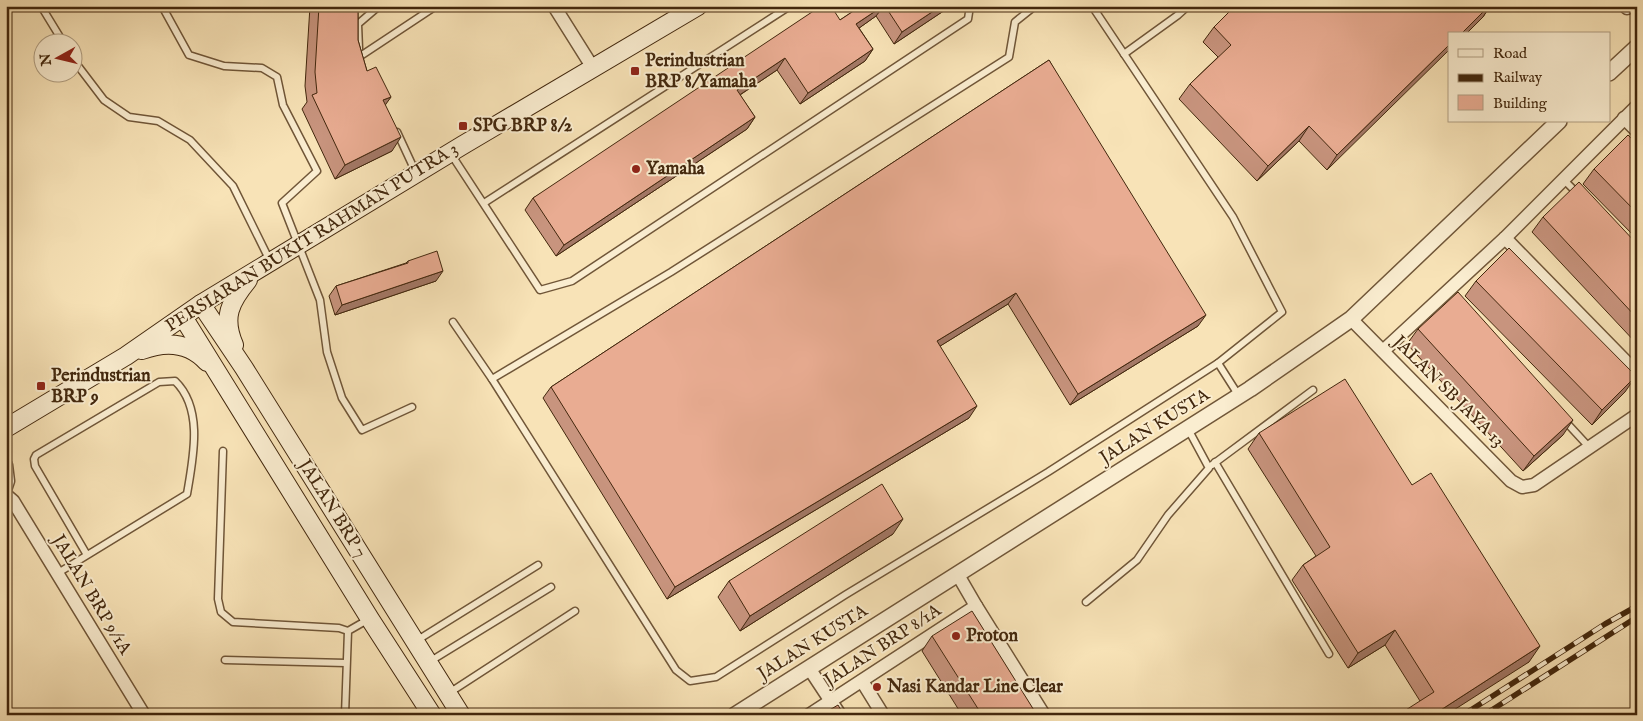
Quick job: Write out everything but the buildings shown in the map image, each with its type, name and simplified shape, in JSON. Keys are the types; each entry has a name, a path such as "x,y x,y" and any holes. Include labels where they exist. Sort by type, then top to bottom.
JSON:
{"main road":[{"name":"PERSIARAN BUKIT RAHMAN PUTRA 3","path":"6,428 126,356 201,304 698,6"},
{"path":"244,368 228,331 228,314 235,296 253,273"},
{"name":"JALAN BRP 7","path":"201,304 244,368 461,715"},
{"name":"JALAN BRP 7","path":"183,317 370,619 432,715"},
{"path":"126,356 153,346 176,345 191,348 202,356 228,388"}],"street":[{"path":"554,6 593,68"},
{"path":"1610,73 1637,47"},
{"path":"1382,351 1449,296 1637,106"},
{"path":"1624,118 1637,131"},
{"name":"JALAN KUSTA","path":"735,715 1239,396 1351,319 1558,122"},
{"path":"1505,238 1637,372"},
{"name":"JALAN SB JAYA 13","path":"1351,319 1510,481 1522,487 1534,485 1589,447"},
{"path":"1589,447 1637,415"},
{"path":"6,465 8,481 6,487"},
{"name":"JALAN BRP 9/1A","path":"6,495 13,501 144,715"},
{"path":"958,575 1044,715"},
{"name":"JALAN BRP 8/1A","path":"809,715 976,606"},
{"path":"808,668 840,715"},
{"path":"862,681 883,715"}],"lane":[{"path":"41,6 57,32"},
{"path":"162,6 189,55 224,66 262,68 278,77 282,105 317,171 282,203 320,300 327,352 342,398 362,430 412,407"},
{"path":"359,57 436,6"},
{"path":"484,203 790,6"},
{"path":"450,153 540,290 572,281 968,19 970,6"},
{"path":"492,378 671,272 1008,57 1015,22 1035,6"},
{"path":"453,322 492,378 676,670 690,680 716,677 845,594 1048,472 1218,362 1282,312 1233,217 1092,6"},
{"path":"1124,54 1188,6"},
{"path":"364,66 359,57 358,24 376,8"},
{"path":"82,71 104,100 129,116 158,120 190,140 233,186 271,262"},
{"path":"394,126 416,174"},
{"path":"1563,179 1583,200"},
{"path":"1218,362 1239,396"},
{"path":"58,573 187,494 194,429 192,413 183,388 175,381 159,382 36,455 34,459 35,466 87,555"},
{"path":"1086,602 1137,560 1168,515 1215,462 1313,390"},
{"path":"1557,412 1589,447"},
{"path":"1187,428 1209,468"},
{"path":"223,451 218,599 221,612 233,622 339,628 348,632"},
{"path":"1215,462 1329,654"},
{"path":"415,642 538,566"},
{"path":"428,663 551,587"},
{"path":"448,694 575,611"},
{"path":"348,632 370,619"},
{"path":"346,715 348,632"},
{"path":"225,660 346,663"}],"railway":[{"path":"1463,715 1605,624 1637,606"},
{"path":"1484,715 1637,617"}],"place":[{"name":"Perindustrian BRP 8/Yamaha","path":"635,71"},
{"name":"SPG BRP 8/2","path":"463,126"},
{"name":"Yamaha","path":"636,169"},
{"name":"Perindustrian BRP 9","path":"41,386"},
{"name":"Proton","path":"956,636"},
{"name":"Nasi Kandar Line Clear","path":"877,687"}]}
